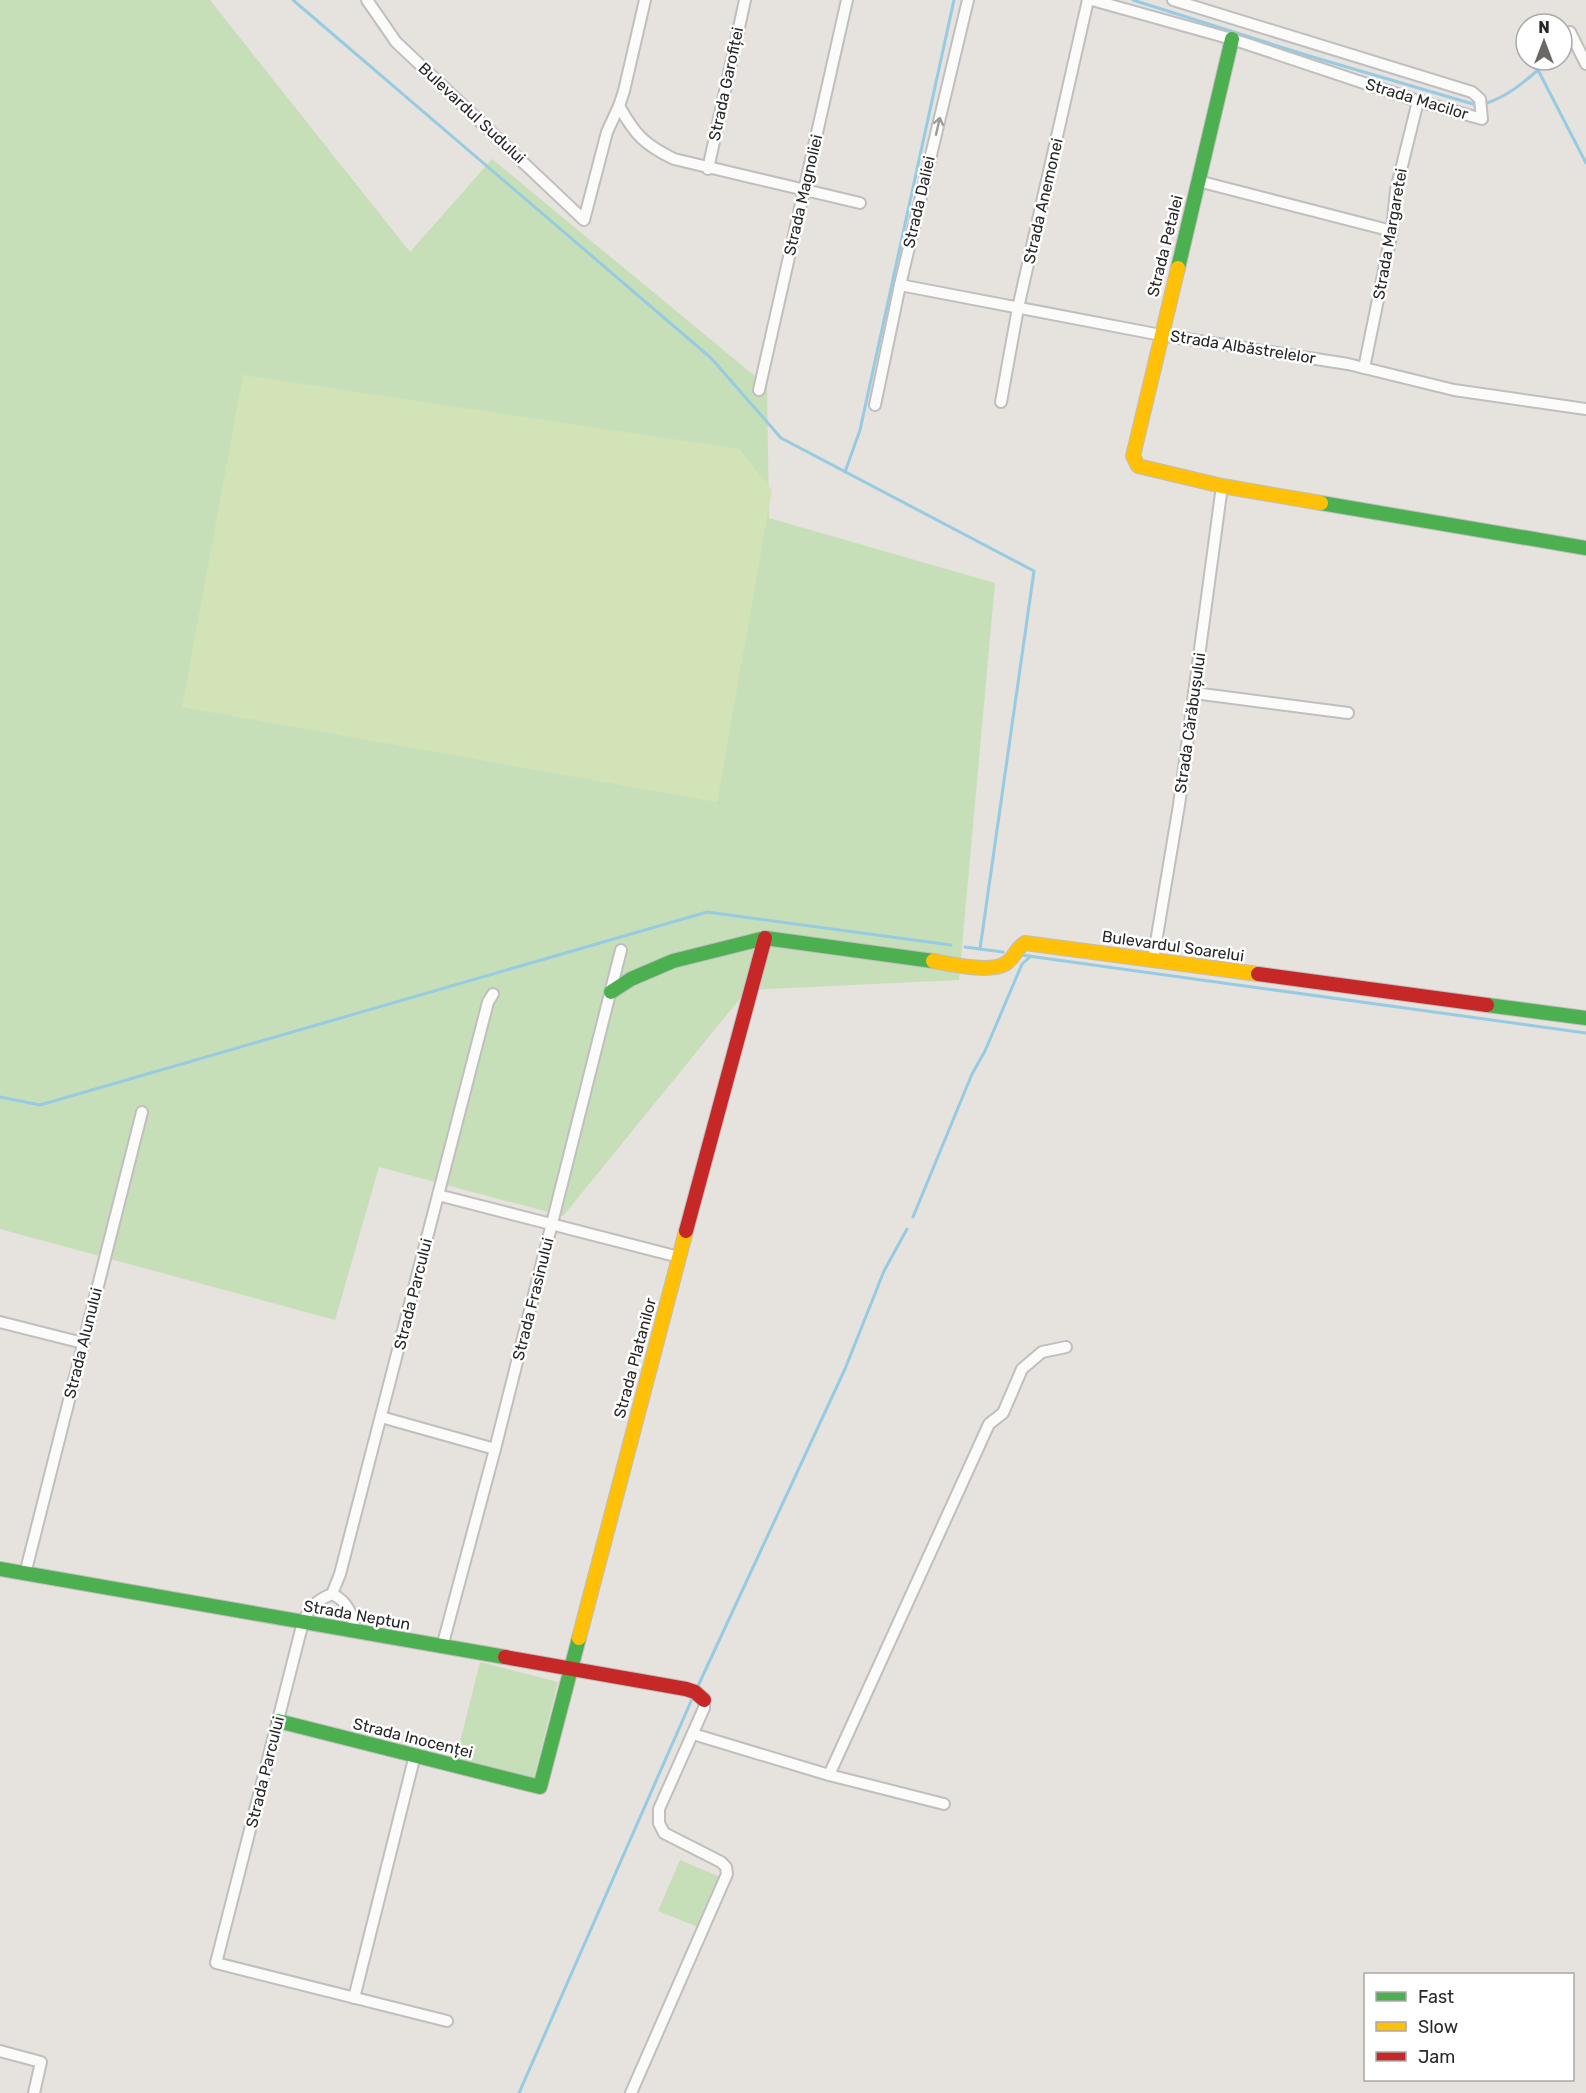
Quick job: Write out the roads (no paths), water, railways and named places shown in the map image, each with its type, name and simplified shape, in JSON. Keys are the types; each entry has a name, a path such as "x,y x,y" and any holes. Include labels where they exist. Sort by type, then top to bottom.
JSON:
{"street":[{"name":"Bulevardul Sudului","path":"367,0 396,42 584,220 607,132 619,106"},
{"path":"645,0 619,106 635,133 651,147 674,159 708,169 860,203"},
{"name":"Strada Garofiței","path":"708,169 745,0"},
{"name":"Strada Magnoliei","path":"759,390 847,0"},
{"name":"Strada Daliei","path":"876,405 900,285 968,0"},
{"name":"Strada Macilor","path":"1090,0 1232,39 1418,101 1482,118 1480,99 1472,92 1173,0"},
{"name":"Strada Anemonei","path":"1001,402 1018,308 1090,0"},
{"name":"Strada Petalei","path":"1222,486 1138,466 1133,456 1232,39"},
{"path":"1574,40 1586,64"},
{"name":"Strada Margaretei","path":"1364,368 1392,231 1396,190 1418,101"},
{"path":"1198,181 1392,231"},
{"name":"Strada Albăstrelelor","path":"900,285 1161,334 1364,368 1454,390 1586,409"},
{"path":"1222,486 1586,548"},
{"name":"Strada Cărăbușului","path":"1153,960 1179,805 1222,486"},
{"path":"1194,693 1348,713"},
{"path":"610,992 673,961 765,938"},
{"name":"Bulevardul Soarelui","path":"765,938 967,966 992,967 1007,963 1025,943 1586,1018"},
{"name":"Strada Platanilor","path":"540,1787 765,938"},
{"name":"Strada Frasinului","path":"442,1647 495,1449 621,950"},
{"name":"Strada Parcului","path":"354,1998 216,1963 303,1622 308,1610 321,1598 332,1594 340,1574 488,1002 493,994"},
{"name":"Strada Alunului","path":"25,1574 142,1112"},
{"path":"438,1195 679,1257"},
{"path":"0,1322 83,1343"},
{"path":"829,1775 989,1424 1003,1413 1022,1369 1042,1352 1066,1347"},
{"path":"381,1417 495,1449"},
{"name":"Strada Neptun","path":"0,1569 686,1689 695,1692 704,1700"},
{"path":"332,1594 341,1598 350,1610 354,1631"},
{"path":"631,2093 727,1874 721,1862 664,1833 659,1823 659,1809 704,1708 704,1700"},
{"name":"Strada Inocenței","path":"278,1721 540,1787"},
{"path":"693,1734 829,1775 944,1804"},
{"path":"415,1755 354,1998 447,2021"},
{"path":"0,2051 41,2062 34,2093"}],"waterway":[{"path":"293,0 711,358 781,438 1034,571 980,949 965,947"},
{"path":"845,472 860,430 954,0"},
{"path":"1133,0 1306,55 1473,104"},
{"path":"1487,103 1514,89 1538,70 1586,163"},
{"path":"0,1097 40,1105 707,912 951,945"},
{"path":"980,949 1003,952"},
{"path":"1021,955 1586,1033"},
{"path":"913,1217 972,1074 985,1051 1022,964 1031,956"},
{"path":"698,1686 845,1369 884,1271 907,1229"},
{"path":"519,2093 692,1699"}]}
